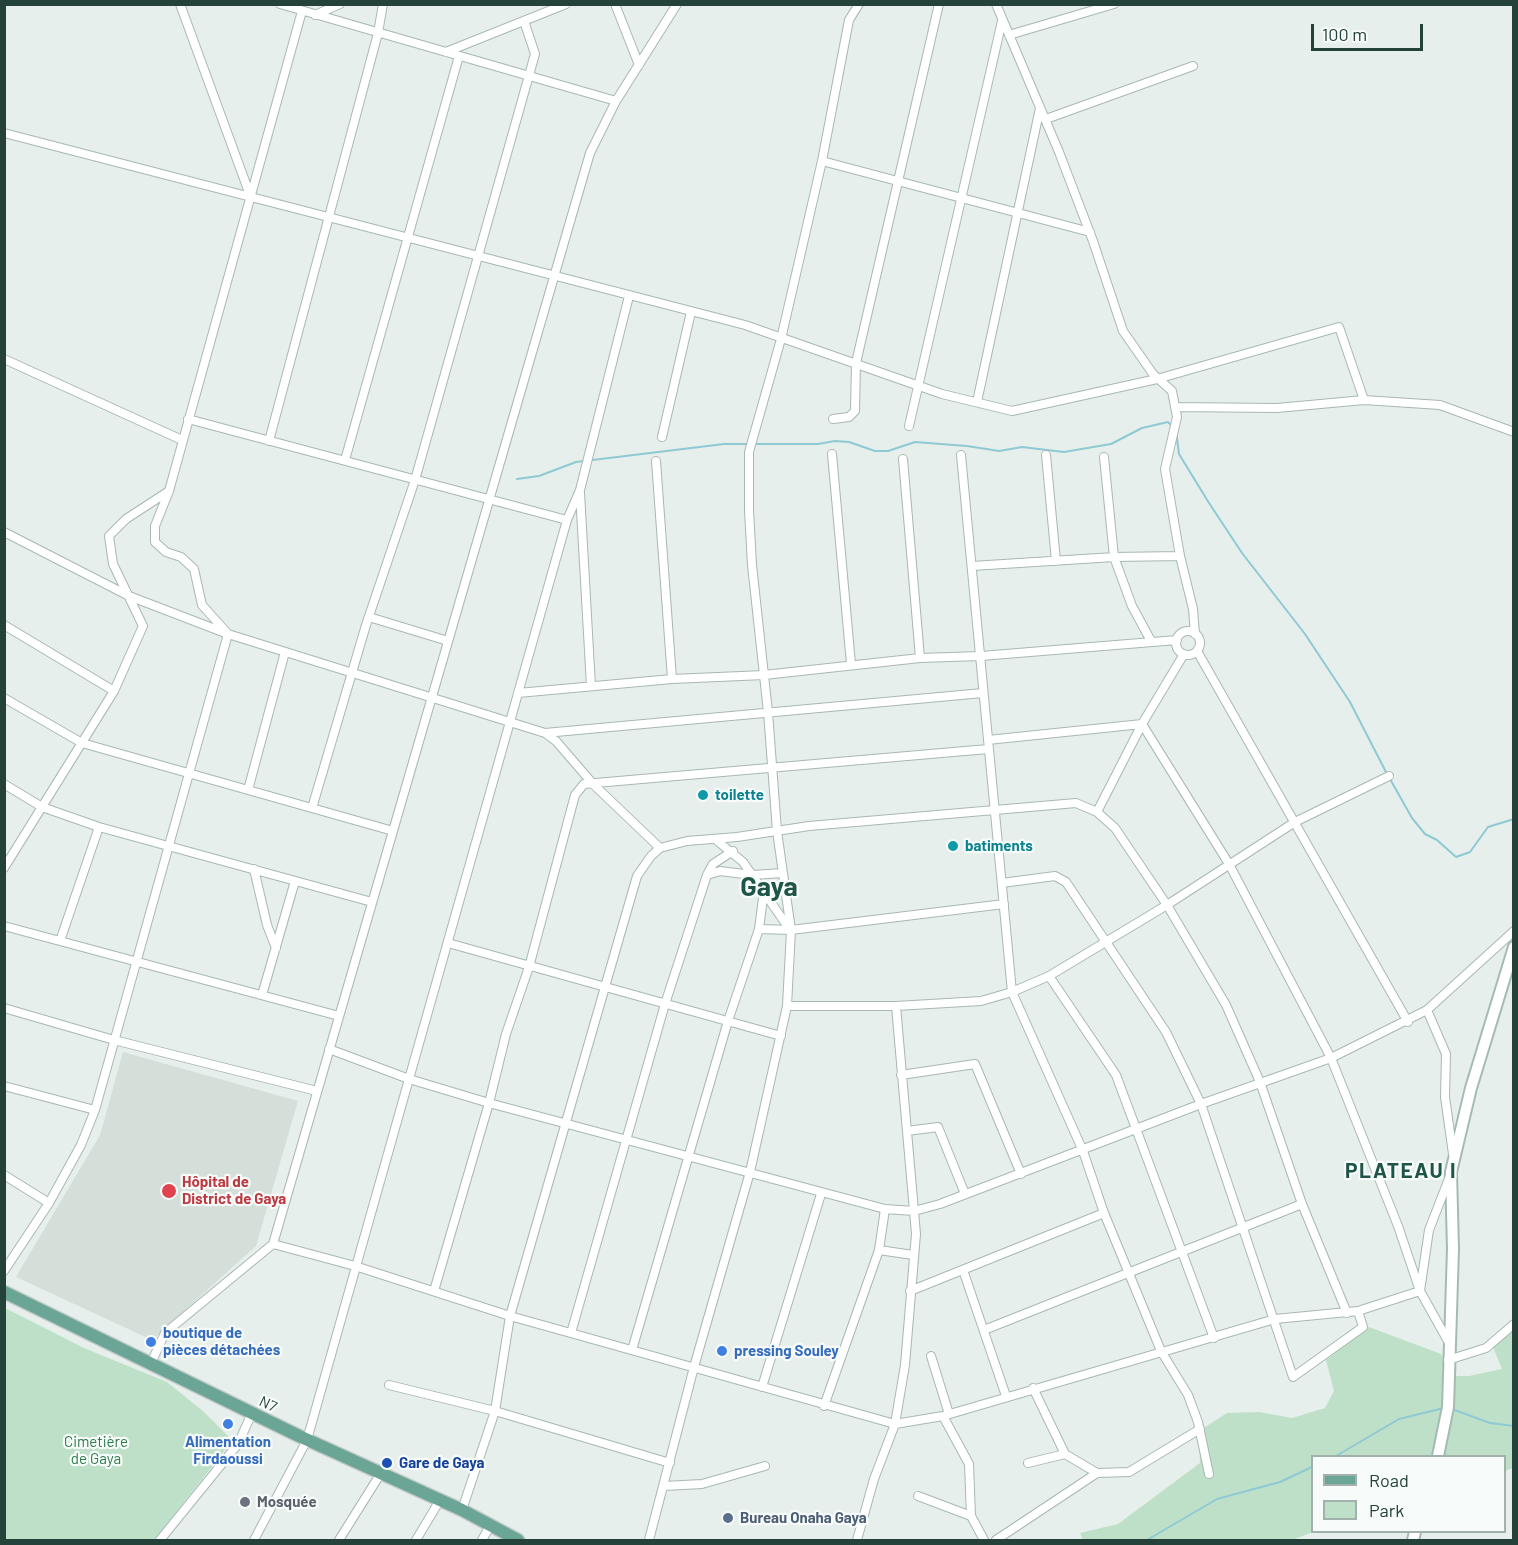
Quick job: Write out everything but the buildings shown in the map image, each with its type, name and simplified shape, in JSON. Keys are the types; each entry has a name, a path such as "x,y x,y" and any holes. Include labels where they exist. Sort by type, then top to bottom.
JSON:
{"main road":[{"name":"N7","path":"4,1292 307,1440 462,1510 518,1540"}],"street":[{"path":"180,4 250,197"},
{"path":"280,4 616,102"},
{"path":"315,15 340,4"},
{"path":"269,441 378,33 383,4"},
{"path":"446,52 566,4"},
{"path":"615,4 639,65"},
{"path":"151,1363 165,1333 273,1244 590,153 616,102 677,4"},
{"path":"649,1540 694,1367 750,1172 788,1006 790,930 777,831 749,521 749,452 781,339 822,161 849,20 859,4"},
{"path":"833,419 849,417 855,411 856,363 939,4"},
{"path":"996,4 1041,106 1090,232 1123,331 1157,378 1172,391 1177,417 1165,469 1180,556 1193,609 1195,634 1199,640 1197,651 1408,1022"},
{"path":"1009,35 1114,4"},
{"path":"228,634 202,605 194,569 181,557 166,552 155,542 155,526 169,491 302,11"},
{"path":"312,808 369,617 415,480 535,54 524,21"},
{"path":"909,426 1002,21"},
{"path":"345,460 459,56"},
{"path":"1046,119 1193,66"},
{"path":"977,402 1041,106"},
{"path":"4,133 746,325 917,385 1012,411 1157,378 1339,327 1364,400"},
{"path":"822,161 1090,232"},
{"path":"254,1540 307,1440 567,520 580,489 629,296"},
{"path":"662,437 691,312"},
{"path":"4,359 182,440"},
{"path":"1175,407 1277,408 1364,400 1440,405 1514,432"},
{"path":"188,419 567,520"},
{"path":"832,454 850,664"},
{"path":"961,455 1012,992 1083,1151 1104,1213 1161,1351 1188,1395 1200,1430 1209,1474"},
{"path":"1046,455 1056,561"},
{"path":"1104,457 1114,557 1131,606 1151,641"},
{"path":"903,459 920,658"},
{"path":"656,461 672,679"},
{"path":"580,489 591,686"},
{"path":"4,868 114,691 143,626 113,564 109,536 126,519 169,491"},
{"path":"4,532 129,597 228,634 510,720 545,733 556,741 593,784 660,848"},
{"path":"972,566 1114,557 1180,556"},
{"path":"369,617 448,641"},
{"path":"4,624 114,691"},
{"path":"518,693 672,679 764,675 920,658 981,656 1177,640 1184,632 1195,634"},
{"path":"4,1271 49,1203 81,1145 94,1110 228,634"},
{"path":"1177,640 1179,650 1184,654"},
{"path":"1097,812 1142,724 1184,654 1197,651"},
{"path":"249,790 285,652"},
{"path":"545,733 983,693"},
{"path":"4,698 82,743 393,831"},
{"path":"434,1291 489,1103 506,1034 529,967 575,795 584,784 771,770 988,745 1142,724"},
{"path":"1142,724 1228,864 1331,1058 1398,1226 1420,1291 1448,1341"},
{"path":"788,1006 896,1006 981,1001 1012,992 1049,976 1167,905 1295,822 1389,776"},
{"path":"4,784 42,807 99,827 372,902"},
{"path":"462,1510 495,1411 510,1316 603,987 637,876 651,856 660,848 687,841 1076,803 1097,812 1115,828 1167,905 1226,1005 1260,1082 1302,1204 1347,1313"},
{"path":"60,940 99,827"},
{"path":"715,839 733,851 764,890 790,930"},
{"path":"571,1333 665,1004 707,875 713,864 733,851"},
{"path":"254,870 267,925 276,948"},
{"path":"707,875 720,871 752,875 783,873"},
{"path":"1002,883 1055,876 1066,882 1166,1032 1201,1104 1293,1377 1363,1327 1358,1311"},
{"path":"262,995 295,880"},
{"path":"632,1350 728,1021 759,929 764,890"},
{"path":"759,929 790,930 1004,904"},
{"path":"4,926 339,1016"},
{"path":"329,1049 409,1079 489,1103 626,1138 821,1194 885,1209 914,1211 1022,1174 1201,1104 1331,1058 1408,1022 1427,1010 1514,931"},
{"path":"448,943 781,1036"},
{"path":"1420,1291 1429,1230 1451,1172 1514,946 1494,949"},
{"path":"1049,976 1116,1076 1214,1338"},
{"path":"857,1540 874,1479 895,1424 905,1365 916,1234 896,1006"},
{"path":"4,1008 114,1040 317,1091"},
{"path":"1427,1010 1446,1054 1445,1097 1454,1158"},
{"path":"901,1075 975,1064 1022,1174"},
{"path":"4,1086 94,1110"},
{"path":"906,1131 938,1127 965,1194"},
{"path":"1438,1455 1448,1407 1448,1341 1453,1249 1451,1172"},
{"path":"4,1176 49,1203"},
{"path":"762,1387 821,1194"},
{"path":"984,1330 1128,1271 1302,1204"},
{"path":"824,1406 879,1250 885,1209"},
{"path":"910,1291 1104,1213"},
{"path":"273,1244 355,1266 510,1316 824,1406 895,1424 946,1415 1275,1319 1358,1311 1420,1291"},
{"path":"879,1250 913,1255"},
{"path":"963,1270 1006,1396"},
{"path":"1448,1360 1486,1348 1514,1324"},
{"path":"931,1356 946,1415 969,1464 971,1516 984,1540"},
{"path":"389,1385 495,1411 670,1463"},
{"path":"1033,1388 1065,1454 1097,1473"},
{"path":"160,1540 238,1444 252,1413"},
{"path":"996,1540 1097,1473 1129,1472 1200,1430"},
{"path":"1028,1463 1065,1454"},
{"path":"664,1486 702,1484 765,1466"},
{"path":"339,1540 381,1473"},
{"path":"918,1496 971,1516"},
{"path":"416,1540 440,1500"},
{"path":"482,1540 490,1526"}],"shaded area":[{"name":"Hôpital de District de Gaya","path":"123,1052 298,1101 256,1246 152,1340 16,1277 100,1135"}],"green space":[{"name":"Cimetière de Gaya","path":"5,1308 84,1348 167,1382 204,1412 229,1437 226,1443 229,1445 154,1540 5,1540"},
{"path":"1513,1325 1513,1468 1506,1471 1506,1455 1311,1455 1311,1533 1292,1540 1083,1540 1080,1533 1118,1524 1200,1463 1199,1431 1227,1413 1259,1412 1292,1418 1325,1408 1334,1391 1326,1360 1369,1327 1441,1354 1453,1376 1469,1376 1502,1369 1493,1347"}],"waterway":[{"path":"517,479 539,476 576,462 724,444 818,444 835,441 849,442 875,451 888,451 915,442 999,451 1022,447 1064,452 1111,444 1142,428 1168,422 1173,427"},
{"path":"1176,431 1179,454 1209,503 1242,553 1305,634 1350,702 1387,774"},
{"path":"1390,779 1412,818 1425,834 1437,840 1456,857 1470,852 1488,827 1514,819"},
{"path":"1338,1455 1399,1419 1444,1408"},
{"path":"1452,1409 1490,1423 1514,1426"},
{"path":"1147,1540 1217,1499 1280,1482 1311,1467"}],"place":[{"name":"toilette","path":"703,795"},
{"name":"batiments","path":"953,846"},
{"name":"Hôpital de District de Gaya","path":"169,1191"},
{"name":"boutique de pièces détachées","path":"151,1342"},
{"name":"pressing Souley","path":"722,1351"},
{"name":"Alimentation Firdaoussi","path":"228,1424"},
{"name":"Gare de Gaya","path":"387,1463"},
{"name":"Mosquée","path":"245,1502"},
{"name":"Bureau Onaha Gaya","path":"728,1518"}],"district":[{"name":"Gaya","path":"769,887"},
{"name":"PLATEAU I","path":"1401,1171"}]}
